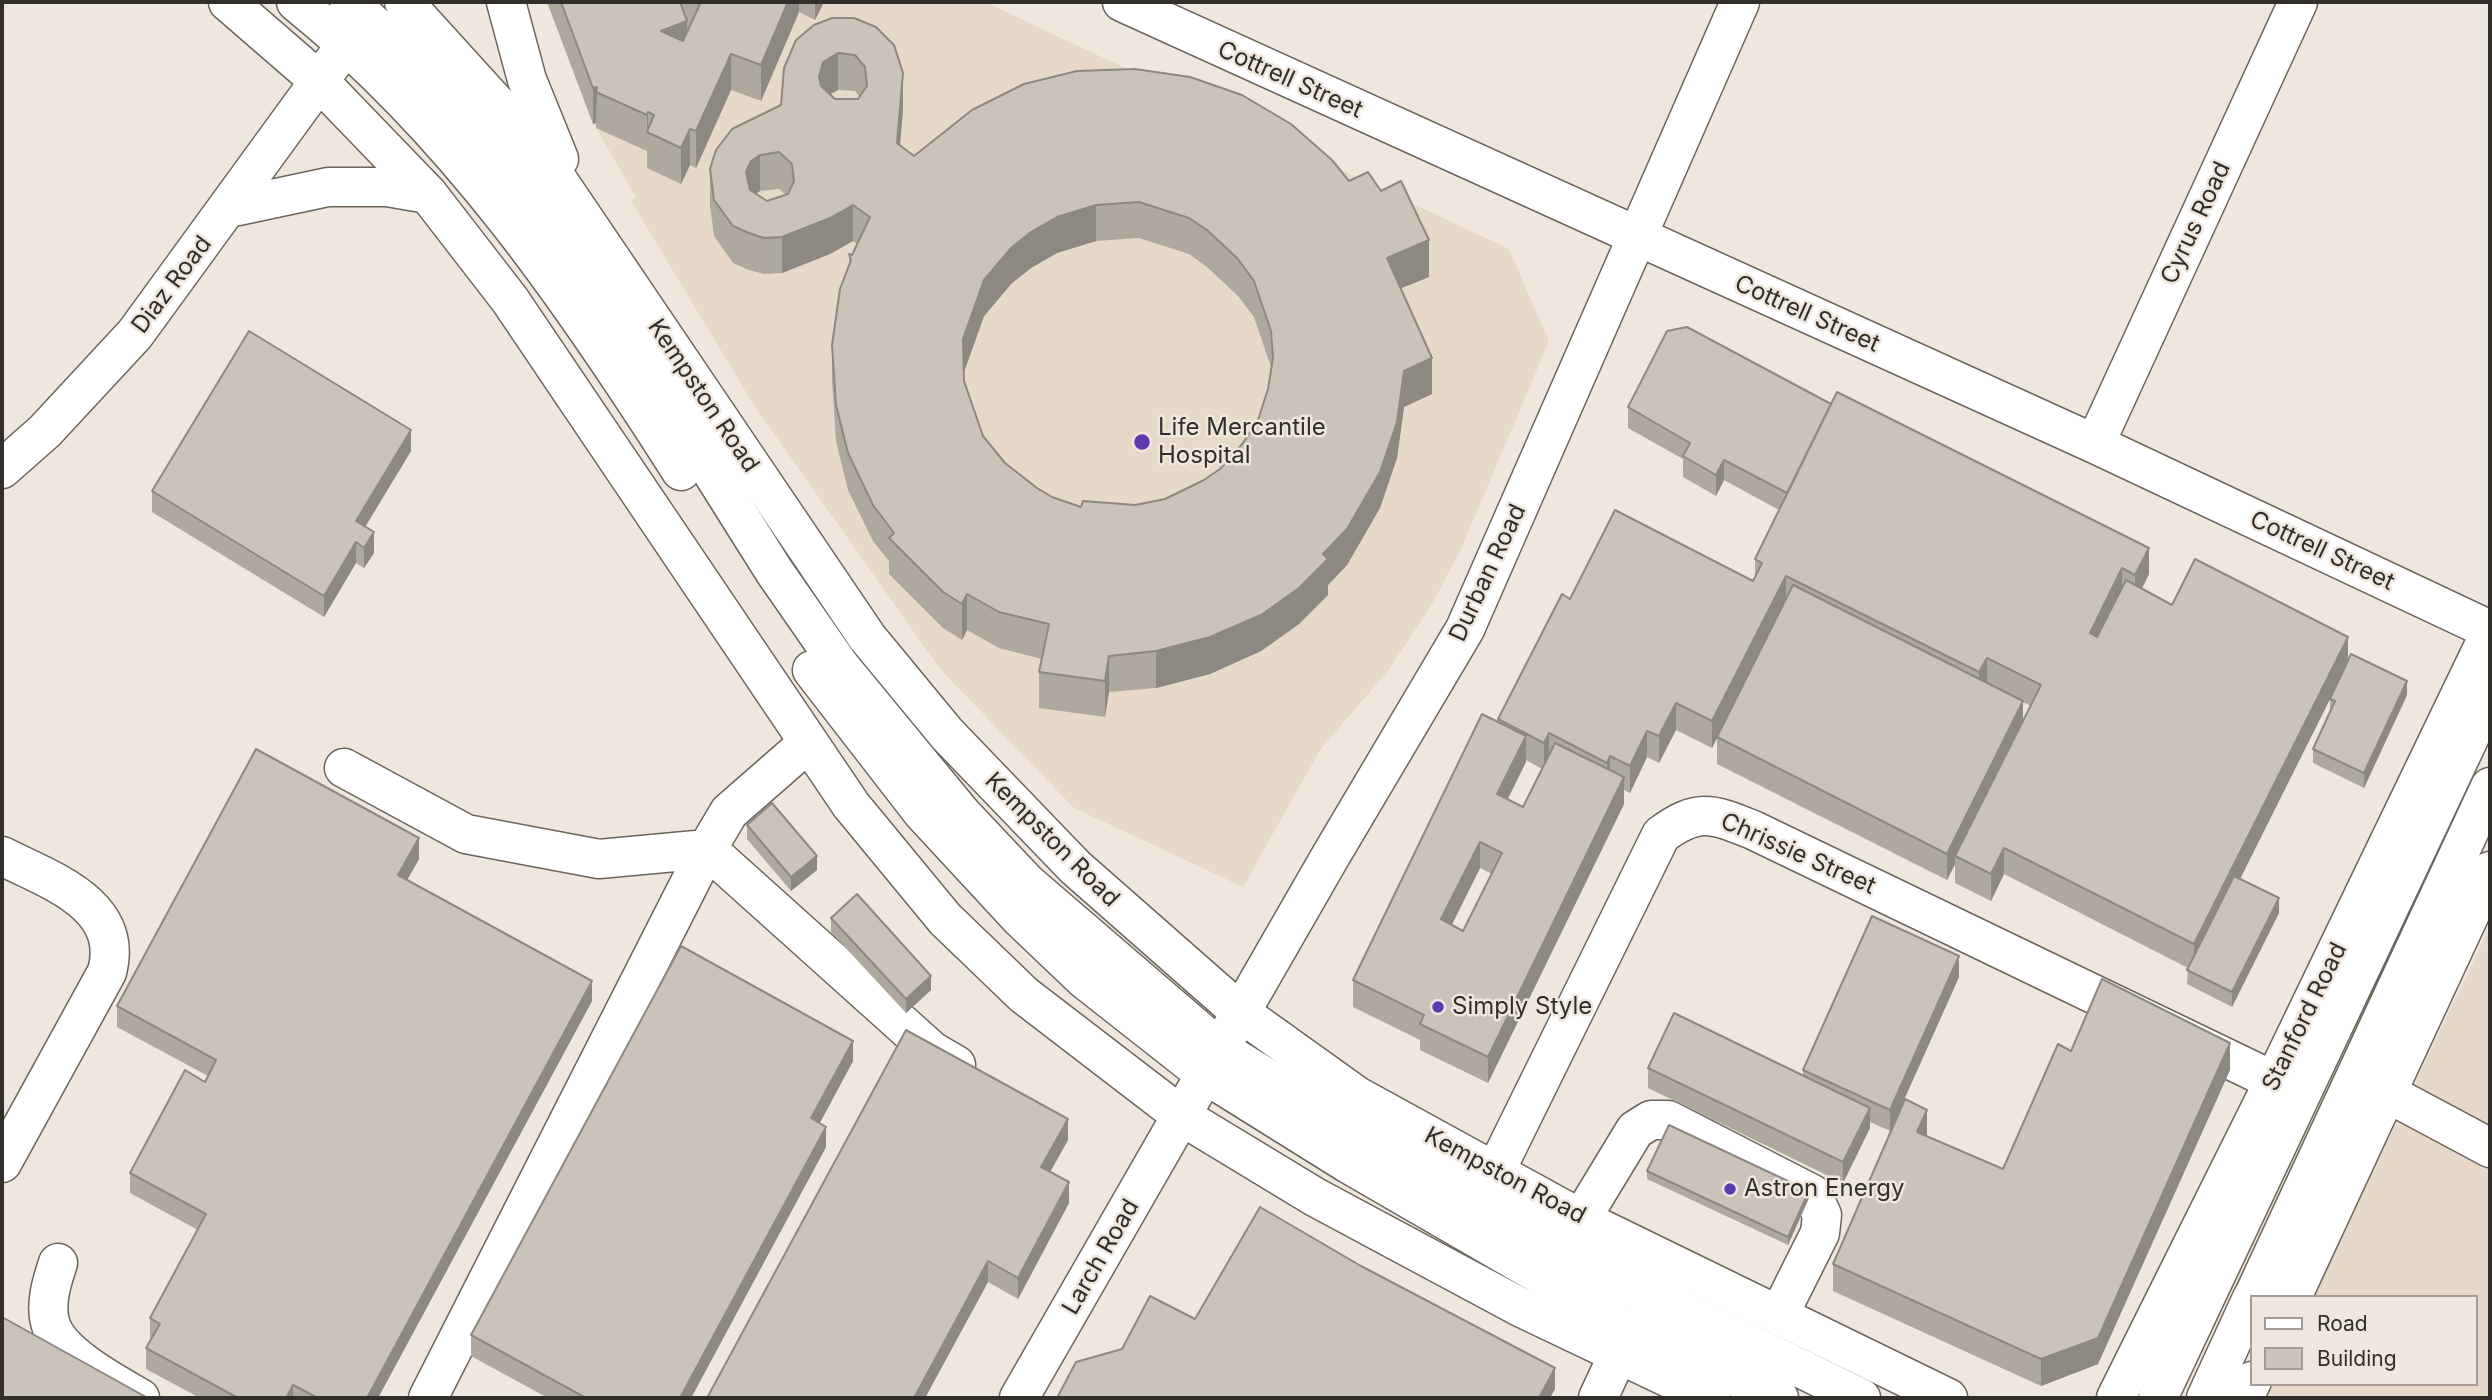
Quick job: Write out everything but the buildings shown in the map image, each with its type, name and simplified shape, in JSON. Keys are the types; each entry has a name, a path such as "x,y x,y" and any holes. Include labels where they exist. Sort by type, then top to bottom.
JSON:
{"main road":[{"path":"228,2 318,80 428,194 510,300 851,805 945,919 1024,995 1183,1117 1315,1197 1520,1307 1711,1398"},
{"path":"296,2 359,16 428,74 576,256 774,571 840,666 962,814 1027,883 1213,1062 1347,1163 1620,1321 1779,1398"},
{"name":"Kempston Road","path":"404,2 534,145 867,638 938,723 1075,867 1241,1013 1357,1096 1581,1219 1948,1398"},
{"path":"506,2 527,80 558,158 599,239"},
{"name":"Cottrell Street","path":"1122,2 1182,15 1634,237 2095,443 2490,632"},
{"name":"Durban Road","path":"1183,1117 1465,629 1634,237 1740,2"},
{"name":"Cyrus Road","path":"2095,443 2298,2"},
{"name":"Diaz Road","path":"2,469 45,431 135,334 229,208 359,16"},
{"path":"229,208 328,187 387,187 428,194"},
{"name":"Stanford Road","path":"2116,1398 2274,1081 2490,632"},
{"path":"2158,1398 2490,694"},
{"path":"428,1398 707,849 729,813 807,743"},
{"path":"344,768 466,834 599,859 707,849 932,1051 987,1084"},
{"path":"2254,1295 2490,787"},
{"name":"Chrissie Street","path":"1495,1172 1661,835 1694,816 1716,815 1753,831 2274,1081"},
{"path":"2,856 82,897 94,909 100,921 110,960 107,972 2,1163"},
{"path":"2293,1295 2389,1094 2490,871"},
{"path":"1213,1062 1373,1142 1651,1295 1861,1398"},
{"path":"2389,1094 2490,1148"},
{"name":"Larch Road","path":"1019,1398 1183,1117"},
{"path":"1581,1219 1635,1130 1651,1120 1668,1120 1812,1194 1822,1214 1820,1233 1779,1315"},
{"path":"58,1263 50,1286 50,1322 60,1342 104,1377 140,1398"},
{"path":"2206,1398 2250,1303"},
{"path":"1598,1398 1618,1355"}],"shaded area":[{"name":"Life Mercantile Hospital","path":"547,2 985,2 1509,249 1549,341 1462,547 1432,604 1387,672 1320,750 1243,887 1074,808 940,669 755,407 631,201 636,197 596,128"},
{"path":"2490,926 2490,1398 2265,1398 2270,1386 2478,1386 2478,1295 2314,1295"}],"place":[{"name":"Life Mercantile Hospital","path":"1142,442"},
{"name":"Simply Style","path":"1438,1007"},
{"name":"Astron Energy","path":"1730,1189"}]}
